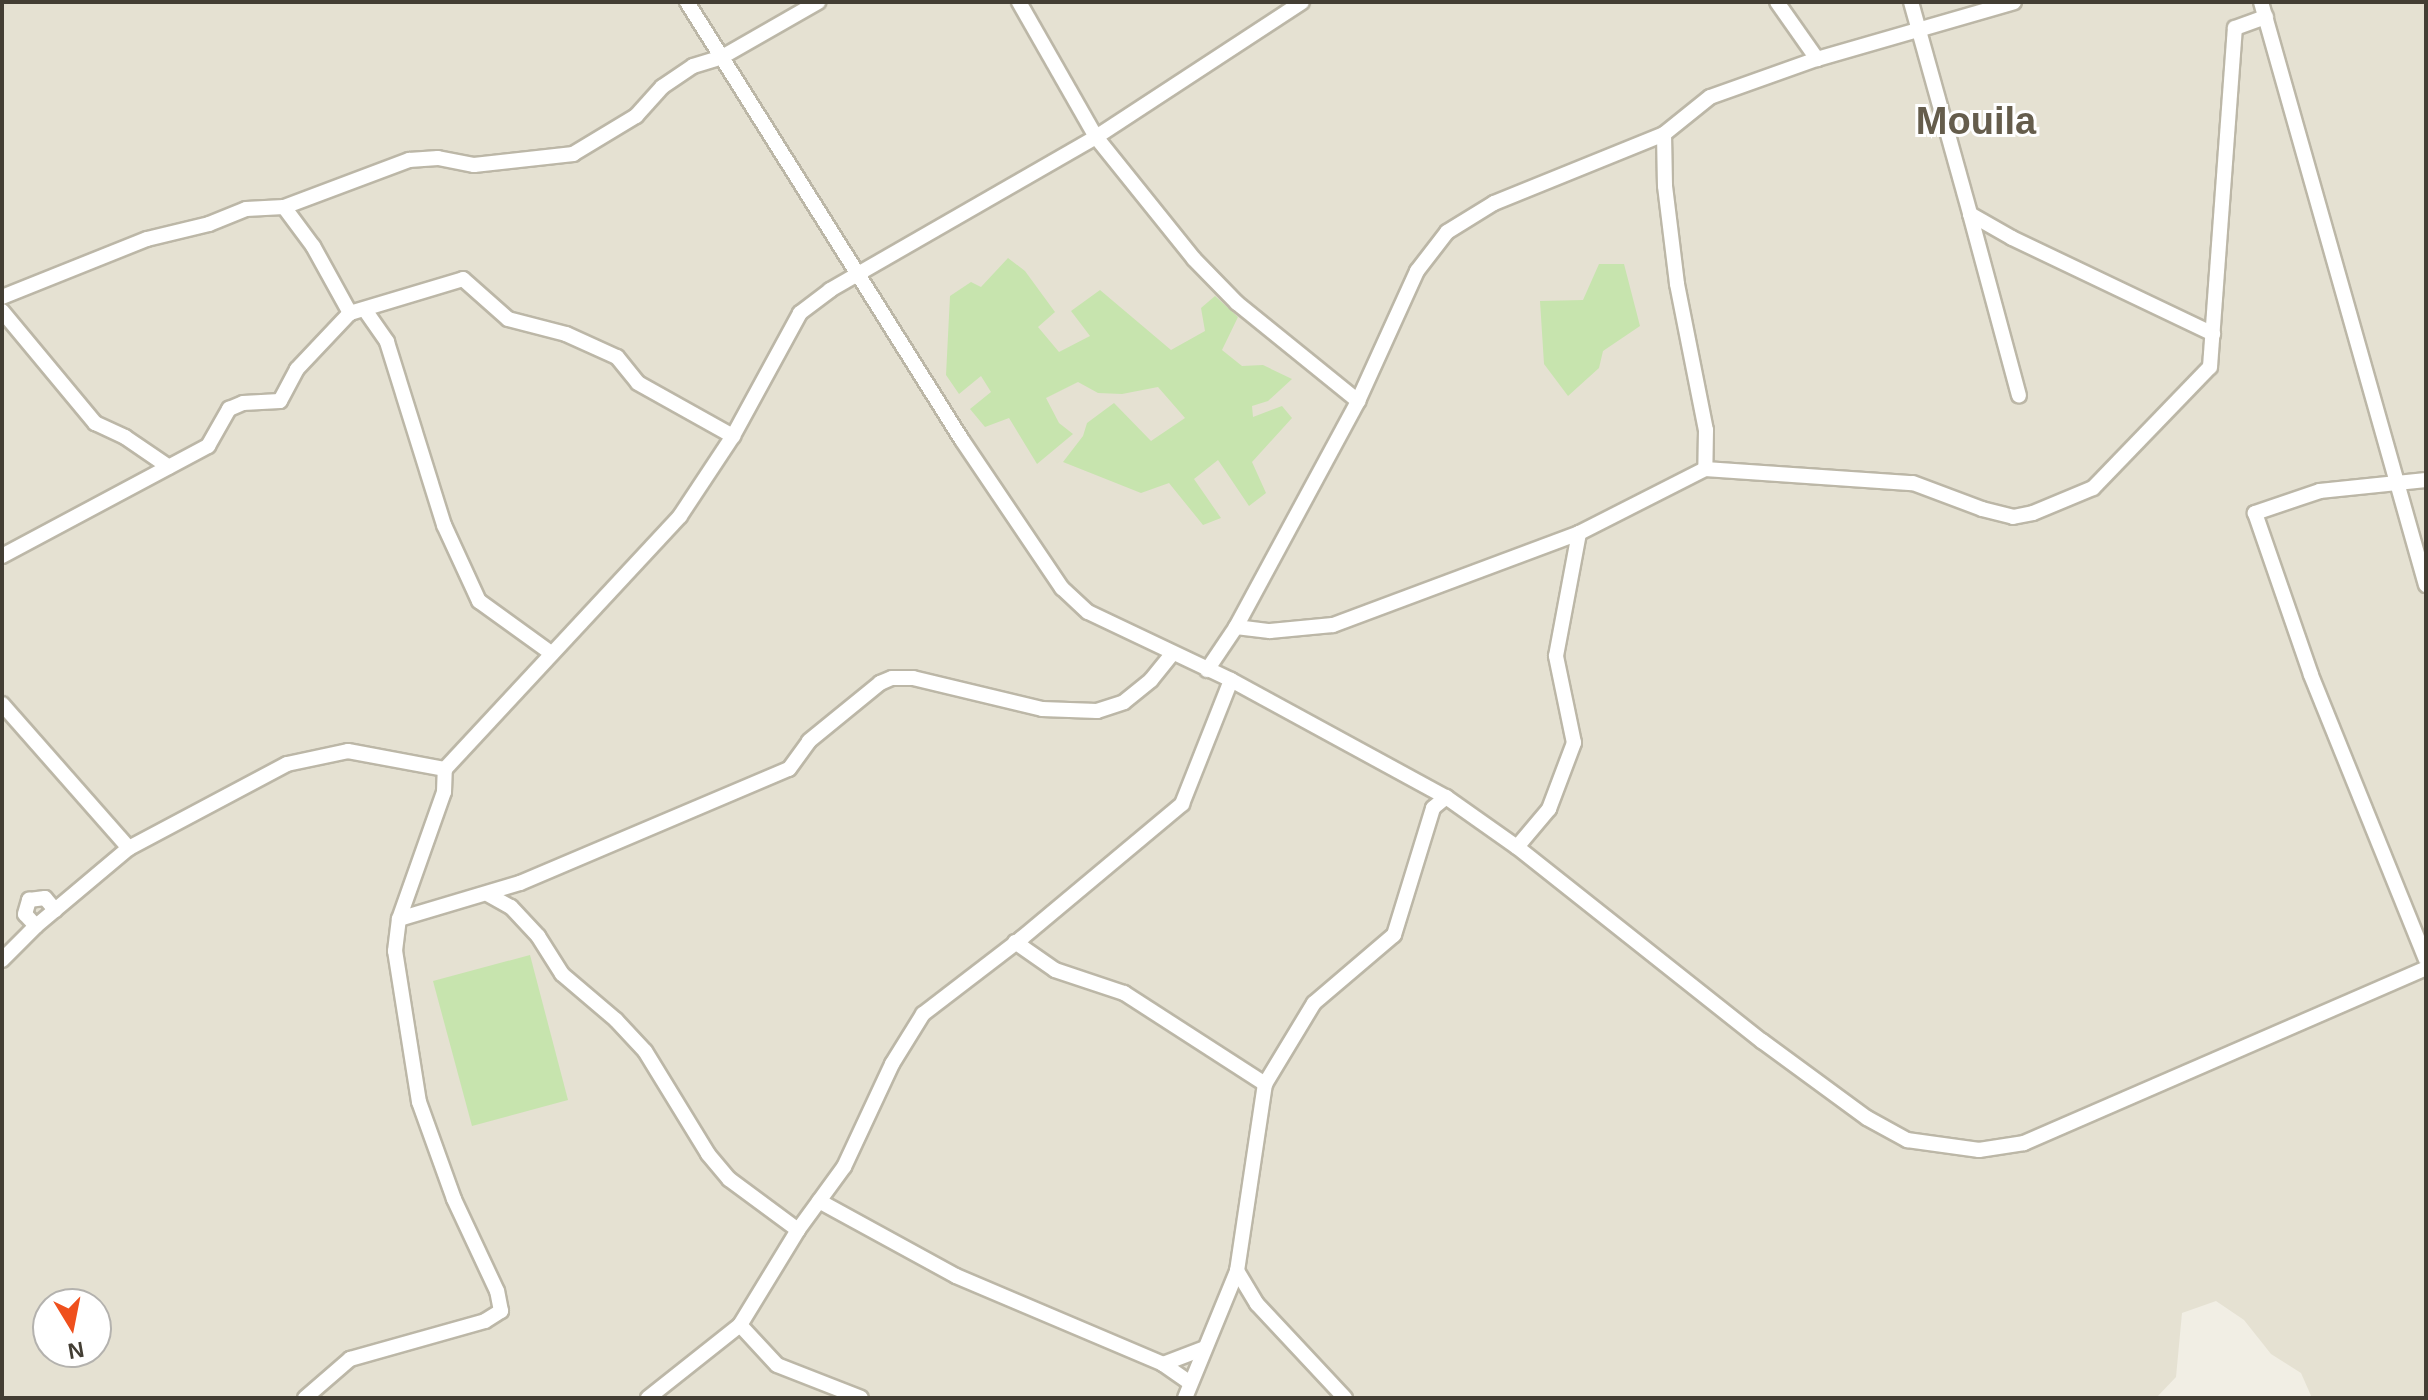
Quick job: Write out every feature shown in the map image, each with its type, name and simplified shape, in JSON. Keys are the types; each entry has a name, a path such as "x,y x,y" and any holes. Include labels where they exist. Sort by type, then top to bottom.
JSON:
{"street":[{"path":"687,2 856,276 1062,588 1097,618 1231,680 1446,797 1517,847 1762,1041 1867,1118 1907,1140 1949,1147 1979,1150 2024,1143 2426,968"},
{"path":"2,297 147,239 209,224 246,209 284,207 409,160 438,158 474,165 573,154 636,116 662,87 693,66 722,57 818,2"},
{"path":"1019,2 1096,137 1215,282 1358,401"},
{"path":"305,1398 350,1359 485,1321 501,1311 502,1305 454,1199 419,1102 395,951 399,919 444,792 445,769 680,516 733,436 800,313 830,290 1096,137 1302,2"},
{"path":"1777,2 1817,59"},
{"path":"1911,2 2019,396"},
{"path":"1207,670 1236,627 1358,401 1417,271 1447,232 1494,203 1664,134 1710,97 1817,59 2014,2"},
{"path":"1236,627 1270,631 1333,625 1579,533 1705,469 1905,482 1939,491 1982,509 2023,516 2076,497 2106,476 2210,367 2235,28 2264,9 2426,585"},
{"path":"1664,134 1665,186 1677,284 1706,430 1705,469"},
{"path":"284,207 358,312 387,342 444,525 479,601 551,653"},
{"path":"1970,214 2213,334"},
{"path":"2,556 208,446 229,409 243,403 280,401 297,369 358,312 463,279 508,319 566,334 617,357 638,383 733,436"},
{"path":"2,311 95,423 125,437 169,467"},
{"path":"2426,480 2320,491 2255,513 2311,675 2426,959"},
{"path":"1517,847 1549,809 1574,743 1556,656 1579,533"},
{"path":"399,919 489,895 789,769 809,741 880,683 892,678 913,678 1042,709 1097,711 1124,702 1151,680 1172,654"},
{"path":"648,1398 740,1325 798,1230 844,1167 898,1052 923,1014 1182,804 1231,680"},
{"path":"2,704 129,848"},
{"path":"2,960 36,926 129,848 287,764 348,751 445,769"},
{"path":"1185,1398 1202,1349 1237,1271 1265,1084 1314,1003 1394,935 1433,808 1446,797"},
{"path":"489,895 511,907 538,936 562,974 616,1020 645,1051 708,1154 729,1179 798,1230"},
{"path":"36,926 25,914 29,900 45,898 55,910"},
{"path":"1015,942 1055,970 1124,993 1265,1084"},
{"path":"819,1201 956,1276 1163,1364 1189,1382"},
{"path":"1237,1271 1257,1304 1345,1398"},
{"path":"740,1325 777,1365 861,1398"},
{"path":"1163,1364 1202,1349"}],"shaded area":[{"path":"2,2 2426,2 2426,1398 2312,1398 2301,1373 2271,1354 2244,1320 2216,1301 2182,1313 2176,1377 2156,1398 2,1398"}],"green space":[{"path":"1008,258 1025,271 1055,312 1038,327 1059,352 1090,336 1071,311 1100,290 1171,350 1205,331 1201,308 1215,296 1238,317 1222,350 1242,366 1263,365 1292,379 1268,401 1252,406 1253,417 1282,406 1292,418 1252,462 1266,493 1249,506 1218,460 1194,479 1221,518 1203,525 1169,483 1141,493 1063,462 1083,436 1087,423 1114,403 1151,441 1185,418 1158,387 1122,394 1098,393 1078,382 1046,398 1059,423 1073,434 1037,464 1009,418 985,427 970,409 991,392 981,376 959,394 946,375 950,296 971,282 981,287"},
{"path":"1599,264 1624,264 1640,326 1603,351 1599,368 1568,396 1544,364 1540,301 1583,300"},
{"path":"530,955 568,1100 472,1126 433,981"}],"district":[{"name":"Mouila","path":"1976,122"}]}
